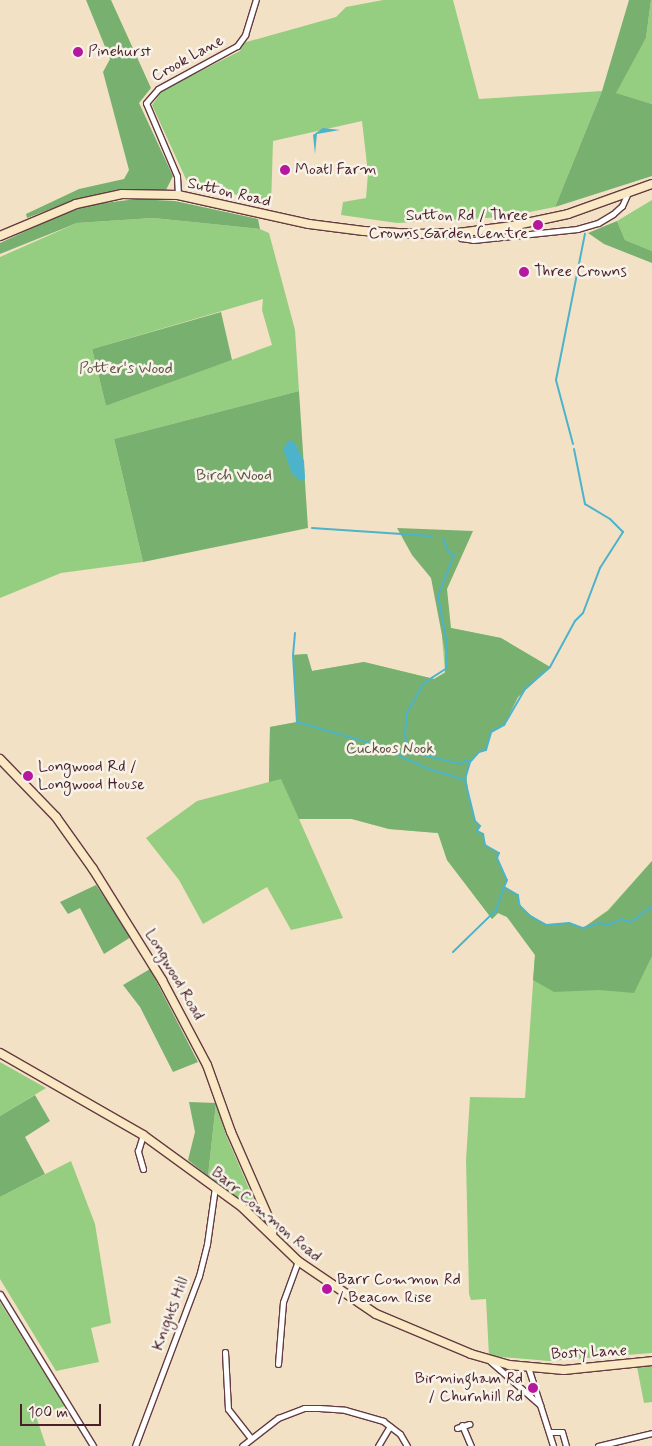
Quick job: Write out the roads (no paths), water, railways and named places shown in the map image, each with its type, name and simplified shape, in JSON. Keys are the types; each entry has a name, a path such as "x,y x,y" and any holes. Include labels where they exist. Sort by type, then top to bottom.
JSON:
{"main road":[{"name":"Sutton Road","path":"0,236 94,199 122,194 178,196 309,224 394,234 458,233 550,218 627,194 652,184"},
{"name":"Longwood Road","path":"0,758 56,817 93,869 162,980 207,1065 231,1132 273,1228 272,1234"},
{"name":"Barr Common Road","path":"0,1053 143,1135 214,1187 272,1234 298,1261 376,1314 488,1360 528,1368"},
{"name":"Bosty Lane","path":"528,1368 564,1370 652,1362"}],"street":[{"name":"Crook Lane","path":"178,196 177,176 146,102 158,89 237,46 245,35 256,0"},
{"name":"Sutton Road","path":"458,233 461,238 473,240 577,229 598,223 613,214 622,206 627,194"},
{"path":"143,1135 138,1152 143,1169"},
{"name":"Knights Hill","path":"135,1446 198,1276 207,1244 214,1187"},
{"path":"278,1364 283,1302 298,1261"},
{"path":"0,1294 93,1446"},
{"path":"225,1352 224,1363 228,1409 251,1438"},
{"path":"488,1360 540,1405"},
{"path":"224,1363 232,1363"},
{"path":"528,1368 553,1446"},
{"path":"242,1446 278,1418 304,1408 344,1410 369,1415 390,1426 407,1446"},
{"path":"469,1424 460,1426 471,1446"},
{"path":"378,1446 390,1426"},
{"path":"549,1432 562,1432 566,1446"},
{"path":"598,1446 652,1433"},
{"path":"626,1439 627,1446"}],"water":[{"path":"323,128 340,130 317,134 315,154 313,135"},
{"path":"289,440 295,443 304,461 305,479 301,481 292,474 283,449"}],"waterway":[{"path":"573,444 556,380 585,234"},
{"path":"470,762 479,752 486,750 491,732 504,725 525,689 550,667 575,621 583,613 600,568 623,532 610,519 585,504 574,449"},
{"path":"312,528 432,536"},
{"path":"443,538 448,551 454,555 438,596 447,643 447,668 424,683 407,712 405,736 410,752 461,764 466,760 470,762 465,780 475,821 480,826 477,831 483,834 485,845 499,853 497,858 507,880 504,887 518,895 519,905 530,916 546,925 569,923 583,928 600,923 609,925 621,919 631,922 652,906"},
{"path":"295,633 293,655 297,722 377,745 426,768 465,780"},
{"path":"453,952 496,910 504,887"}],"place":[{"name":"Pinehurst","path":"78,52"},
{"name":"Moatl Farm","path":"285,170"},
{"name":"Sutton Rd / Three Crowns Garden Centre","path":"538,225"},
{"name":"Three Crowns","path":"524,272"},
{"name":"Longwood Rd / Longwood House","path":"28,776"},
{"name":"Barr Common Rd / Beacon Rise","path":"327,1289"},
{"name":"Birmingham Rd / Churnhill Rd","path":"533,1388"}],"park label":[{"name":"Potter's Wood","path":"126,369"},
{"name":"Birch Wood","path":"234,476"},
{"name":"Cuckoos Nook","path":"390,749"}]}
